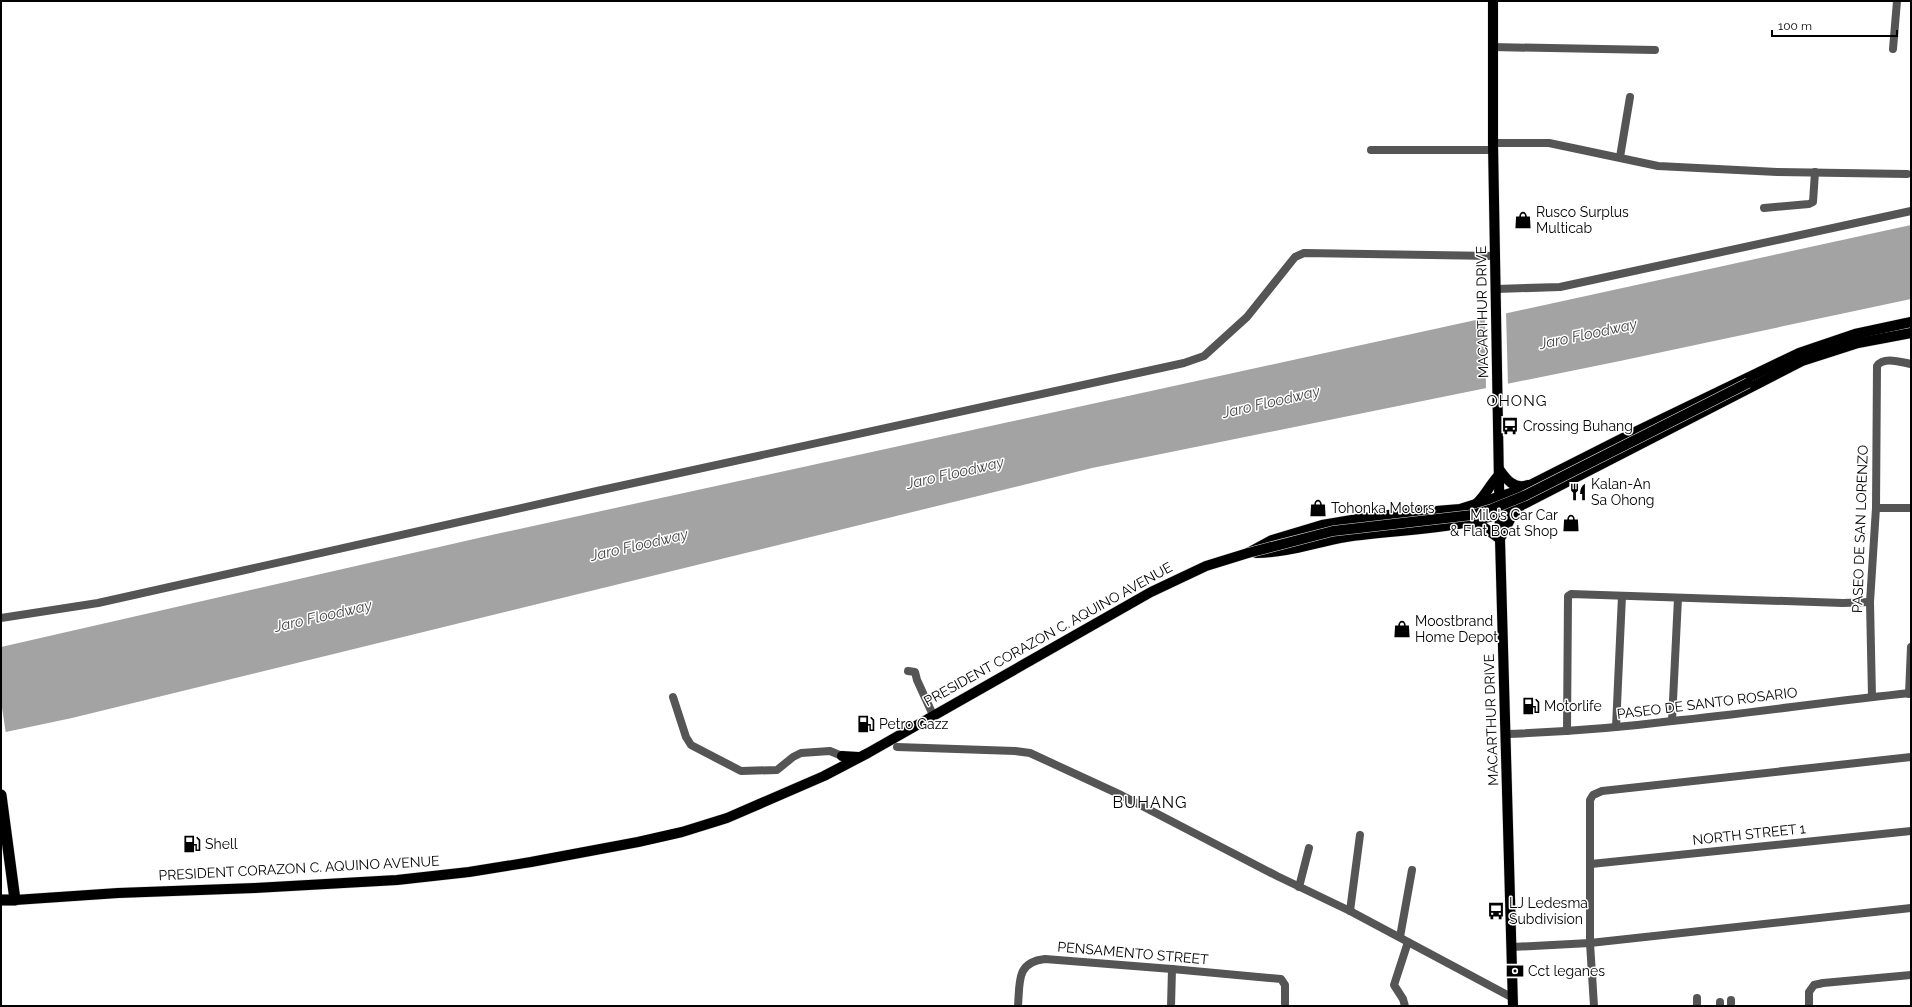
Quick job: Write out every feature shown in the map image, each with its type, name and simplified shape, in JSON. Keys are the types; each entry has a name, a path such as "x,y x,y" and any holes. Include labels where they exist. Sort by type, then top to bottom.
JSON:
{"highway":[{"path":"1,795 15,900"},
{"name":"PRESIDENT CORAZON C. AQUINO AVENUE","path":"1,900 15,900"}],"main road":[{"name":"MACARTHUR DRIVE","path":"1493,1 1494,256 1500,539 1513,1002"},
{"name":"PRESIDENT CORAZON C. AQUINO AVENUE","path":"1248,553 1275,553 1319,541 1468,523 1500,514 1524,504 1766,375 1819,345 1855,334 1911,322"},
{"name":"PRESIDENT CORAZON C. AQUINO AVENUE","path":"15,900 118,893 255,888 397,880 469,872 531,862 675,834 727,818 824,776 865,755 1151,592 1206,566 1248,553 1333,531 1472,515 1492,509 1524,496 1766,375 1823,353 1858,343 1911,333"},
{"name":"PRESIDENT CORAZON C. AQUINO AVENUE","path":"1248,553 1272,540 1322,525 1376,516 1460,509 1474,506 1520,490 1766,375"},
{"path":"1474,506 1483,498 1499,472 1508,481 1515,485 1523,487 1533,483"},
{"path":"1468,523 1482,526 1500,539 1512,516 1524,504"},
{"path":"842,756 853,758 890,747 897,747"}],"street":[{"path":"1893,50 1897,1"},
{"path":"1492,47 1655,50"},
{"path":"1620,157 1630,97"},
{"path":"1371,150 1549,143 1658,166 1777,172 1908,174"},
{"path":"1764,208 1809,204 1813,202 1816,172"},
{"path":"1495,292 1560,287 1911,211"},
{"path":"1,618 98,603 613,487 1184,363 1204,356 1246,317 1294,257 1304,253 1494,256"},
{"name":"PASEO DE SAN LORENZO","path":"1872,697 1870,602 1876,508 1877,366 1879,362 1884,360 1911,364"},
{"path":"1876,508 1911,508"},
{"path":"1567,731 1568,596 1575,594 1843,603 1870,602"},
{"path":"1616,726 1622,596"},
{"path":"1672,722 1678,598"},
{"path":"1910,694 1911,647"},
{"path":"908,671 915,672 917,680 933,715"},
{"name":"PASEO DE SANTO ROSARIO","path":"1506,734 1567,731 1672,722 1872,697 1910,694"},
{"path":"673,697 686,737 691,746 741,771 777,770 793,757 801,753 830,751 842,756"},
{"path":"897,747 1015,751 1030,754 1121,795 1299,887 1350,911 1400,937 1513,1002"},
{"path":"1594,1006 1590,943 1590,800 1593,794 1602,791 1911,757"},
{"name":"NORTH STREET 1","path":"1591,864 1911,831"},
{"path":"1350,911 1360,835"},
{"path":"1299,887 1309,848"},
{"path":"1400,937 1412,870"},
{"path":"1512,947 1590,943 1911,908"},
{"path":"1404,1006 1403,999 1390,985 1408,942"},
{"name":"PENSAMENTO STREET","path":"1018,1006 1021,974 1026,966 1034,960 1058,960 1281,979 1285,985 1285,1006"},
{"path":"1171,1006 1172,969"},
{"path":"1809,1006 1809,992 1814,985 1911,975"}],"water":[{"name":"Jaro Floodway","path":"1911,225 1911,299 1620,361 1092,468 72,718 1,733 1,647 496,534"}],"pier":[{"path":"1506,312 1508,386 1486,390 1485,316"},
{"path":"1,701 6,734 1,735"}],"place":[{"name":"Rusco Surplus Multicab","path":"1523,220"},
{"name":"Crossing Buhang","path":"1510,426"},
{"name":"Kalan-An Sa Ohong","path":"1578,492"},
{"name":"Tohonka Motors","path":"1318,508"},
{"name":"Milo's Car Car & Flat Boat Shop","path":"1571,523"},
{"name":"Moostbrand Home Depot","path":"1402,629"},
{"name":"Motorlife","path":"1531,706"},
{"name":"Petro Gazz","path":"866,724"},
{"name":"Shell","path":"192,844"},
{"name":"LJ Ledesma Subdivision","path":"1496,911"},
{"name":"Cct leganes","path":"1515,971"}],"district":[{"name":"OHONG","path":"1517,401"},
{"name":"BUHANG","path":"1150,802"}]}
